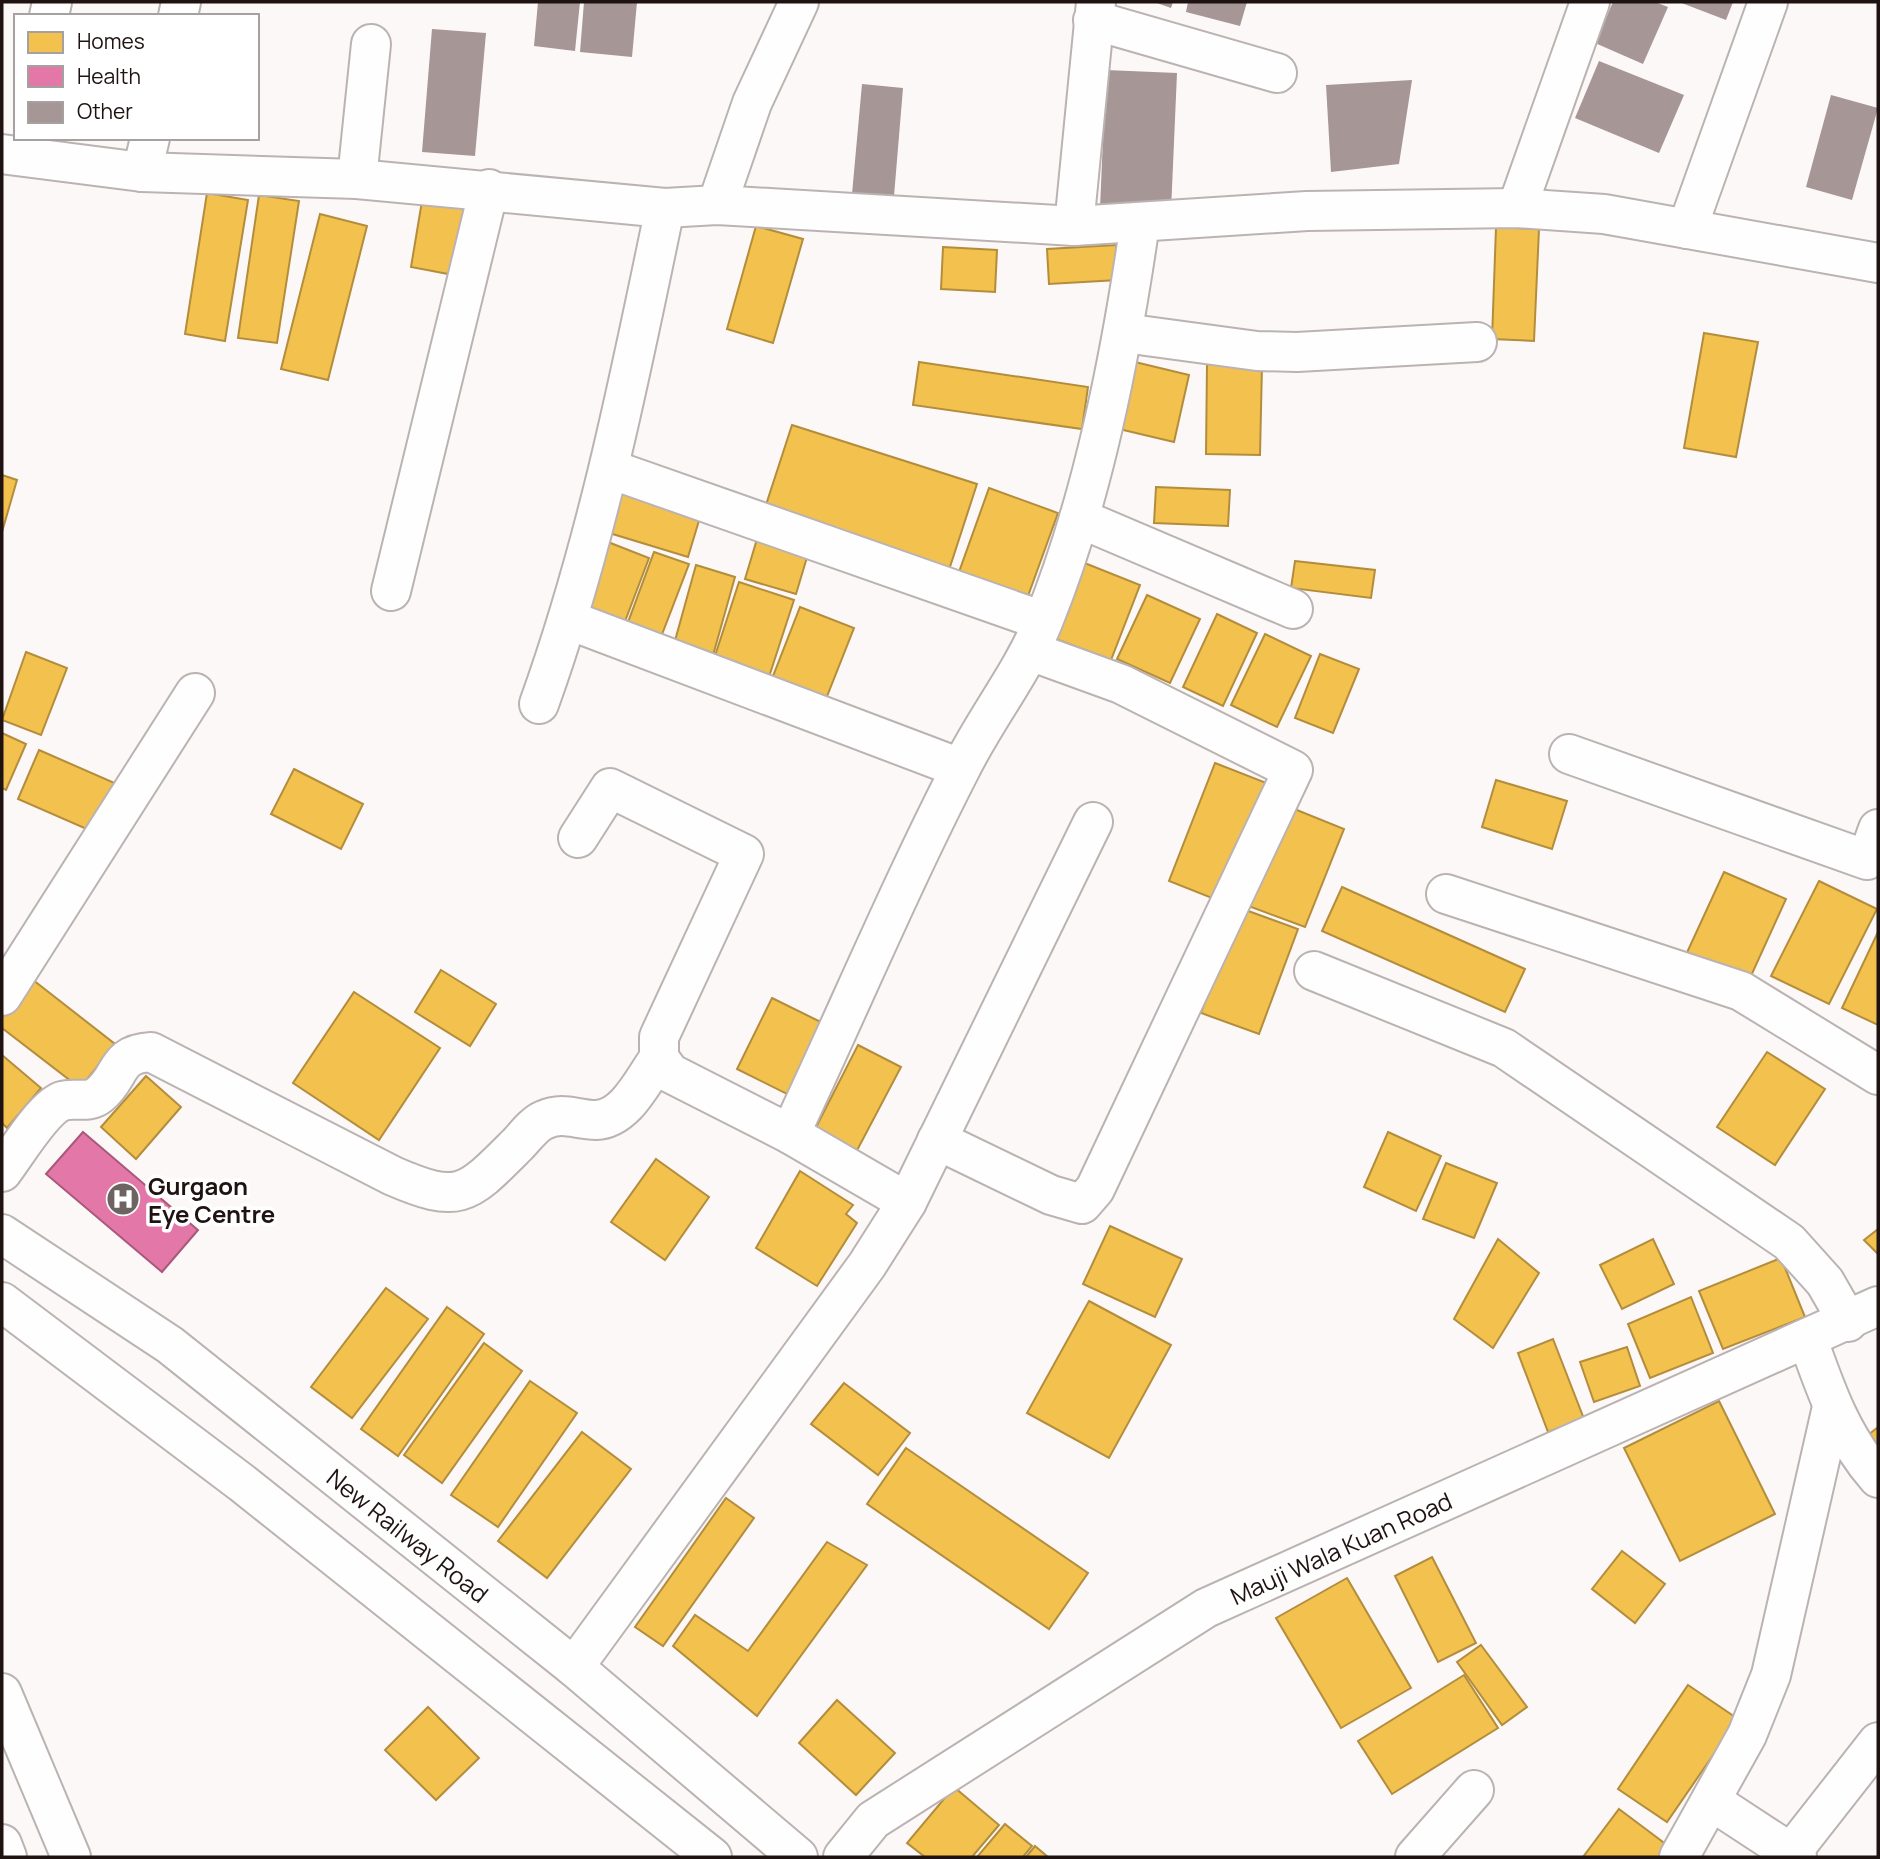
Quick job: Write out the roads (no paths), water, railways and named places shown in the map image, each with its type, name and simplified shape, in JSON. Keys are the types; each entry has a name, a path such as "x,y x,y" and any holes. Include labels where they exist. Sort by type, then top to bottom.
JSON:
{"street":[{"path":"717,205 752,103 799,2"},
{"path":"1517,208 1590,2"},
{"path":"1687,229 1768,2"},
{"path":"1074,226 1094,7 1277,73"},
{"path":"357,178 371,44"},
{"path":"18,150 146,155 665,208 717,205 1074,226 1307,211 1517,208 1604,214 1878,263"},
{"path":"391,591 489,189"},
{"path":"539,705 569,620 610,469 665,208"},
{"path":"790,1134 960,768 1037,636 1079,518 1124,332 1140,223"},
{"path":"1124,332 1257,351 1297,352 1477,342"},
{"path":"610,469 1037,636 1121,684 1293,770 1095,1189 1082,1204 1051,1195 937,1140"},
{"path":"1079,518 1293,610"},
{"path":"569,620 960,768"},
{"path":"2,996 195,693"},
{"path":"1569,754 1867,860 1878,829"},
{"path":"2,1172 51,1107 64,1100 91,1100 102,1093 125,1058 136,1053 150,1052 393,1176 430,1192 456,1194 482,1180 541,1121 565,1114 597,1120 620,1112 659,1058 659,1037 744,854 610,788 578,838"},
{"path":"574,1667 867,1265 907,1202 1093,822"},
{"path":"1447,894 1741,991 1878,1074"},
{"path":"1314,971 1504,1048 1789,1242 1825,1282 1863,1314"},
{"path":"659,1058 670,1073 790,1134 907,1202"},
{"name":"New Railway Road","path":"2,1234 170,1345 574,1667 798,1857"},
{"path":"2,1302 242,1482 709,1855 740,1810"},
{"name":"Mauji Wala Kuan Road","path":"843,1857 873,1820 1206,1608 1863,1314"},
{"path":"1808,1340 1832,1407 1856,1451 1878,1478"},
{"path":"1679,1857 1713,1802 1747,1735 1771,1675 1832,1407"},
{"path":"2,1693 71,1857"},
{"path":"1713,1802 1794,1855 1878,1742"},
{"path":"1415,1857 1475,1790"},
{"path":"2,1844 7,1857"}],"place":[{"name":"Gurgaon Eye Centre","path":"123,1199"}]}
